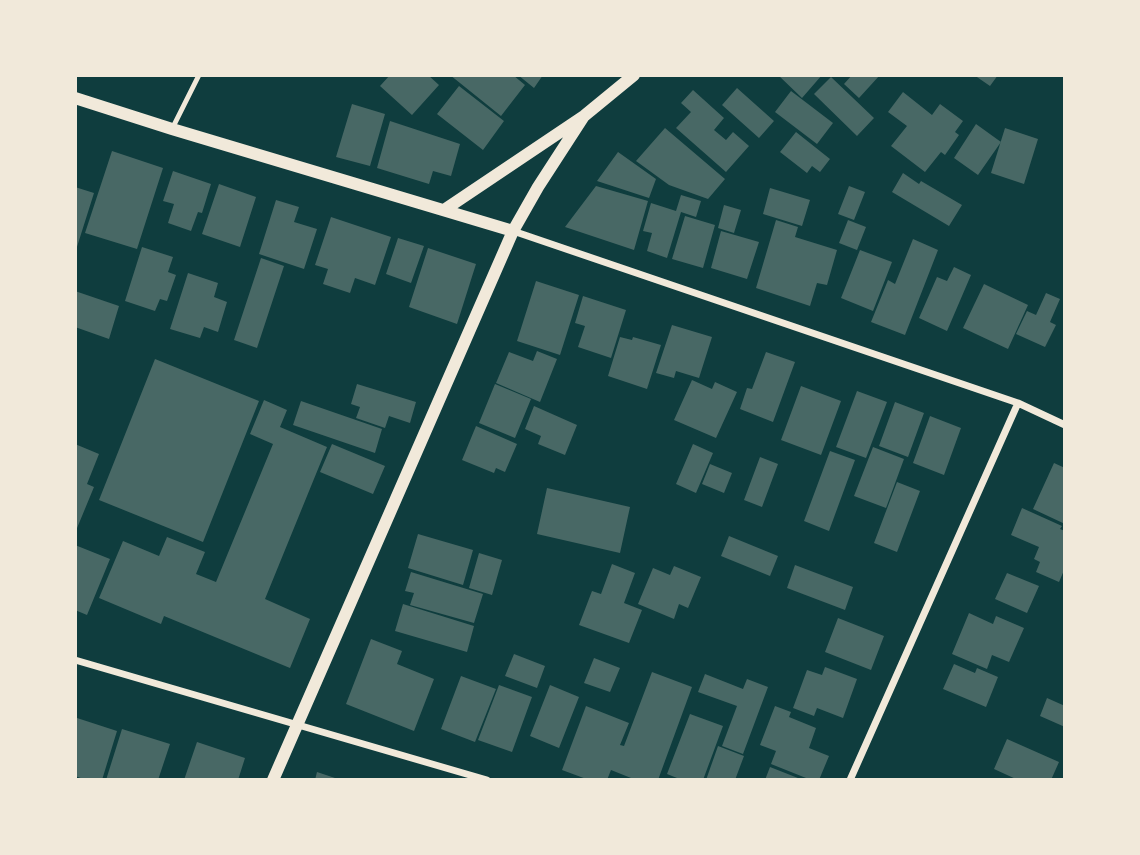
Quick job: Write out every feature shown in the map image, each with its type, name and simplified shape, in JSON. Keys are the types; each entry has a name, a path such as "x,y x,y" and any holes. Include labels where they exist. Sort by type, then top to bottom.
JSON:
{"street":[{"path":"444,210 584,116 634,75"},
{"path":"75,98 513,231 1018,403 1065,425"},
{"path":"273,780 513,231 584,116"},
{"path":"850,780 1018,403"},
{"path":"75,660 487,780"}],"lane":[{"path":"172,129 199,75"}],"building":[{"path":"390,75 428,75 439,85 412,115 380,86"},
{"path":"450,75 513,75 525,85 501,116"},
{"path":"518,75 543,75 534,88"},
{"path":"778,75 822,75 802,98"},
{"path":"852,75 880,75 859,98 844,84"},
{"path":"974,75 998,75 990,86"},
{"path":"831,77 874,118 857,136 814,94"},
{"path":"459,86 504,121 483,150 437,114"},
{"path":"737,88 774,121 759,138 722,105"},
{"path":"693,90 724,118 714,130 726,140 733,132 749,146 726,172 676,128 691,112 681,103"},
{"path":"791,91 833,123 817,144 775,112"},
{"path":"903,92 932,115 940,104 963,121 955,132 959,135 945,155 941,152 925,172 891,146 907,126 888,112"},
{"path":"352,104 385,114 370,166 336,157"},
{"path":"390,121 460,144 451,176 433,171 429,184 377,168"},
{"path":"976,124 1001,142 978,175 954,158"},
{"path":"665,128 725,179 708,199 669,185 636,161"},
{"path":"1005,128 1038,139 1024,184 991,173"},
{"path":"796,132 830,159 820,172 812,166 807,173 780,152"},
{"path":"112,151 163,168 137,249 85,233"},
{"path":"618,152 656,179 649,198 597,181"},
{"path":"173,171 211,184 202,213 198,212 191,231 168,223 174,204 163,201"},
{"path":"903,173 962,205 949,226 892,192"},
{"path":"219,184 256,197 240,247 202,234"},
{"path":"596,186 648,201 634,250 565,227"},
{"path":"849,186 865,192 854,220 838,214"},
{"path":"75,187 94,193 76,250 75,250"},
{"path":"770,188 810,200 802,226 763,214"},
{"path":"681,195 701,201 696,217 681,212 667,258 647,251 652,233 643,231 651,203 676,211"},
{"path":"276,200 299,207 294,222 317,229 304,269 259,254"},
{"path":"724,205 741,210 734,233 718,228"},
{"path":"685,216 715,225 703,268 672,259"},
{"path":"331,217 391,237 375,285 355,278 350,293 323,284 328,269 315,265"},
{"path":"776,220 798,227 795,237 837,250 827,285 817,283 810,306 756,288"},
{"path":"848,220 866,227 857,250 839,243"},
{"path":"721,231 759,242 747,279 711,268"},
{"path":"398,238 424,246 411,283 386,274"},
{"path":"913,239 938,250 905,335 871,322 888,280 895,284"},
{"path":"142,247 173,257 168,272 176,275 167,301 160,299 155,311 125,301"},
{"path":"428,248 476,264 457,324 409,307"},
{"path":"860,250 892,262 873,311 841,298"},
{"path":"261,258 284,266 257,348 234,340"},
{"path":"954,267 971,275 947,331 919,318 937,277 947,281"},
{"path":"188,273 218,283 214,297 227,302 218,332 204,327 200,338 170,329"},
{"path":"536,281 579,295 560,355 517,341"},
{"path":"984,284 1028,305 1008,349 963,328"},
{"path":"75,291 119,306 109,339 75,327"},
{"path":"1046,293 1060,299 1050,322 1056,325 1045,347 1016,334 1027,311 1036,315"},
{"path":"583,296 626,310 611,358 578,347 585,326 575,323"},
{"path":"672,325 712,337 699,378 676,371 674,378 656,373"},
{"path":"620,337 632,340 633,337 661,345 647,389 608,376"},
{"path":"537,351 557,359 540,402 496,383 509,352 533,361"},
{"path":"766,352 795,362 773,422 740,409 747,388 752,389"},
{"path":"155,359 259,401 203,542 99,500"},
{"path":"692,380 712,389 715,382 737,392 716,438 674,420"},
{"path":"357,384 416,402 410,423 389,416 385,428 356,418 360,407 351,404"},
{"path":"495,384 531,399 515,438 479,423"},
{"path":"801,386 841,401 821,455 781,440"},
{"path":"857,391 887,402 866,458 836,447"},
{"path":"264,400 287,410 280,427 327,447 265,599 310,619 290,668 164,616 161,624 99,598 123,541 159,556 167,537 205,552 196,574 216,582 273,444 250,434"},
{"path":"301,401 382,429 375,453 293,425"},
{"path":"895,402 924,413 908,457 879,446"},
{"path":"534,406 577,425 565,455 538,444 541,436 525,429"},
{"path":"930,416 961,428 944,475 913,463"},
{"path":"476,426 517,444 505,472 496,468 494,473 462,460"},
{"path":"75,444 99,454 87,484 94,487 75,533"},
{"path":"332,444 385,466 373,494 320,472"},
{"path":"693,444 713,453 696,493 676,484"},
{"path":"873,447 904,459 886,508 854,496"},
{"path":"830,451 855,460 829,531 804,521"},
{"path":"760,457 778,464 762,507 744,500"},
{"path":"1054,463 1065,468 1065,524 1033,509"},
{"path":"710,464 732,473 724,493 702,484"},
{"path":"897,482 920,491 897,552 874,543"},
{"path":"547,488 630,507 620,553 537,534"},
{"path":"1022,508 1062,526 1060,529 1065,531 1065,568 1059,582 1036,572 1040,562 1034,559 1039,547 1011,535"},
{"path":"418,534 473,550 463,585 408,568"},
{"path":"729,536 778,556 770,576 721,556"},
{"path":"75,545 110,559 87,615 75,610"},
{"path":"479,553 502,560 492,595 469,588"},
{"path":"612,564 635,573 624,603 642,610 629,643 579,625 592,591 601,594"},
{"path":"795,565 853,587 845,610 787,588"},
{"path":"674,566 701,577 688,608 679,604 674,619 638,604 653,568 670,575"},
{"path":"411,572 483,594 474,623 410,605 414,593 405,591"},
{"path":"1007,573 1039,586 1027,613 995,599"},
{"path":"403,604 474,626 467,652 395,631"},
{"path":"969,613 993,624 996,616 1024,628 1009,662 992,655 987,669 952,654"},
{"path":"838,618 884,636 871,670 825,652"},
{"path":"371,639 402,651 397,664 434,679 414,731 346,704"},
{"path":"514,654 545,666 537,688 505,676"},
{"path":"594,658 620,668 610,692 584,683"},
{"path":"954,664 975,673 977,668 998,677 986,707 943,689"},
{"path":"825,667 857,679 843,718 817,708 814,716 793,708 807,670 822,675"},
{"path":"652,672 692,687 658,780 636,780 611,770 607,780 589,780 562,770 586,706 629,723 620,745 624,746"},
{"path":"705,674 743,689 747,679 768,687 743,754 722,746 737,706 698,692"},
{"path":"461,676 496,689 475,742 441,729"},
{"path":"499,685 532,697 512,752 478,740"},
{"path":"550,685 579,697 559,748 530,736"},
{"path":"1047,698 1065,706 1065,727 1040,716"},
{"path":"775,706 791,712 789,717 816,728 809,748 829,756 819,780 811,780 771,764 776,751 760,745"},
{"path":"690,714 723,726 703,780 682,780 667,774"},
{"path":"77,718 117,731 102,780 86,780 75,776"},
{"path":"122,729 170,744 158,780 106,780"},
{"path":"1007,739 1059,762 1051,780 1018,780 994,769"},
{"path":"197,742 245,758 238,780 184,780"},
{"path":"718,746 744,756 735,780 706,780"},
{"path":"770,767 803,780 765,780"},
{"path":"317,772 338,779 338,780 315,780"}]}
